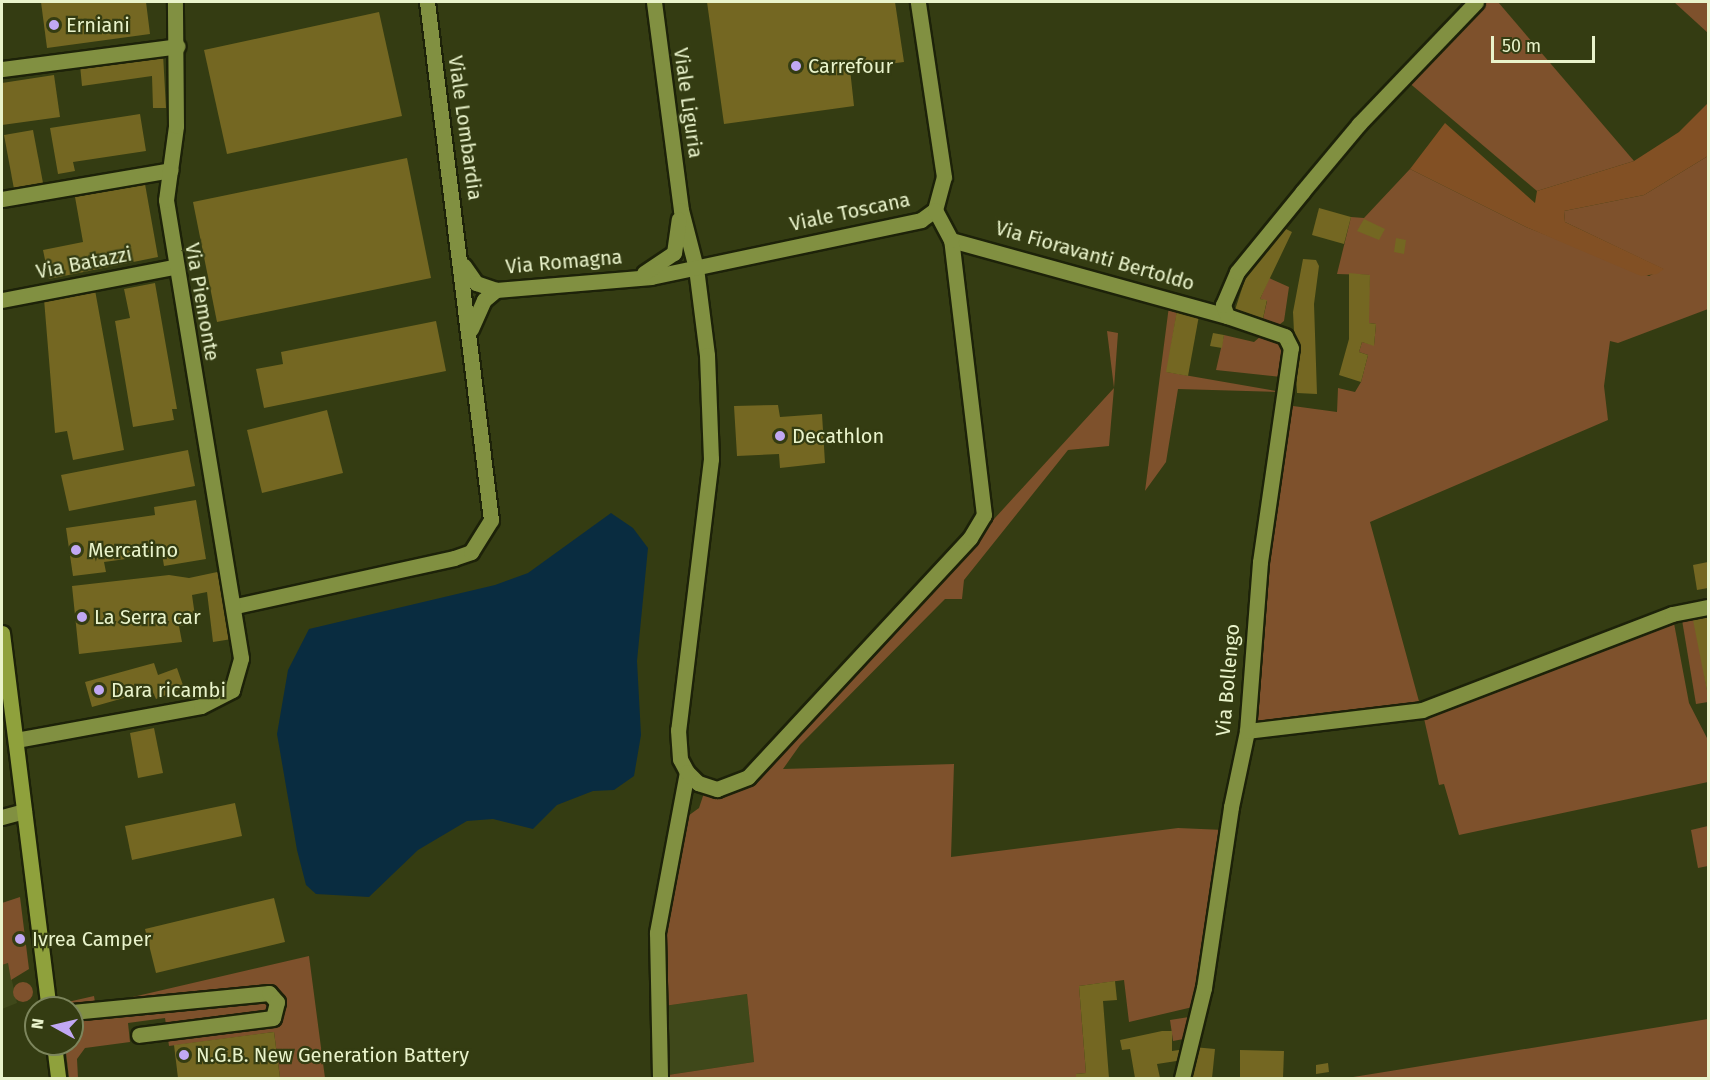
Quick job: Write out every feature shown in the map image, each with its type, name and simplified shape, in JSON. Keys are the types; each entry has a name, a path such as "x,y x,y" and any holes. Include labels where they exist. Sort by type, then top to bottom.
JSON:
{"main road":[{"path":"2,633 48,996"},
{"path":"55,1056 58,1078"}],"street":[{"name":"Via Piemonte","path":"16,740 201,706 232,690 241,658 236,606 174,267 166,200 171,170 178,46 175,2"},
{"name":"Viale Lombardia","path":"236,606 454,558 471,552 484,538 491,520 490,489 462,260 427,2"},
{"name":"Viale Liguria","path":"654,2 681,210"},
{"name":"Viale Toscana","path":"635,276 696,268 906,224 935,210 944,177 918,2"},
{"path":"1231,318 1223,305 1237,272 1359,124 1476,2"},
{"path":"2,69 178,46"},
{"path":"2,199 171,170"},
{"path":"681,210 696,268 707,355 711,459 678,730 680,759 687,772 698,783 717,789 748,777 970,538 984,515 951,240 935,210"},
{"path":"635,276 668,262 674,253 681,210"},
{"name":"Via Fioravanti Bertoldo","path":"951,240 1231,318"},
{"path":"462,260 476,283 496,290 479,308 470,334"},
{"name":"Via Batazzi","path":"2,300 174,267"},
{"name":"Via Romagna","path":"496,290 635,276"},
{"name":"Via Bollengo","path":"1182,1078 1204,988 1231,807 1247,731 1260,562 1291,348 1285,336 1231,318"},
{"path":"1247,731 1422,710 1672,614 1708,607"},
{"path":"660,1078 657,933 687,772"},
{"path":"2,817 24,811"},
{"path":"84,1011 269,993 276,1002 273,1018 139,1035"}],"shaded area":[{"path":"1482,2 1498,2 1634,161 1537,191 1407,81"},
{"path":"1674,2 1708,2 1708,33"},
{"path":"1708,103 1708,156 1644,195 1564,211 1565,222 1664,269 1657,274 1641,276 1526,227 1410,169 1445,123 1535,203 1537,191 1634,161 1679,132"},
{"path":"1708,156 1708,309 1618,343 1610,341 1604,386 1608,420 1370,522 1420,705 1265,726 1254,723 1259,615 1287,410 1293,406 1337,412 1338,388 1355,392 1361,382 1368,355 1359,352 1362,342 1374,345 1376,324 1369,323 1370,275 1337,274 1351,217 1364,218 1410,169 1526,227 1649,276 1663,269 1565,222 1564,211 1644,195"},
{"path":"1269,278 1289,287 1284,321 1279,325 1262,323 1267,301 1260,299"},
{"path":"1169,306 1183,307 1177,311 1167,372 1282,392 1178,389 1166,462 1145,491"},
{"path":"1107,331 1118,333 1114,388"},
{"path":"1224,335 1254,342 1261,336 1283,345 1287,351 1281,377 1216,370"},
{"path":"1114,388 1109,446 1068,450 964,580 962,599 945,599 800,745 783,769 954,764 951,857 1178,828 1224,830 1197,1006 1129,1022 1124,980 1079,986 1086,1073 1076,1074 1076,1078 668,1078 668,1075 754,1062 747,994 664,1006 663,940 681,821 699,808 704,793 732,794 756,779"},
{"path":"1694,612 1708,696 1708,702 1696,704 1681,614"},
{"path":"1673,618 1689,703 1708,740 1708,782 1459,835 1444,784 1439,785 1423,714"},
{"path":"1708,826 1708,866 1698,868 1691,830"},
{"path":"20,897 29,969 11,980 8,963 2,965 2,903"},
{"path":"309,956 325,1078 280,1078 274,1032 169,1046 165,1018 128,1023 130,1042 84,1049 84,998 94,996 95,1002 124,999"},
{"path":"8,963 17,1003 2,1009 2,965"},
{"path":"19,983 27,983 32,988 32,996 24,996 24,1002 19,1001 14,996 14,988"},
{"path":"747,994 754,1062 668,1075 664,1006"},
{"path":"1189,1017 1189,1038 1173,1041 1170,1020"},
{"path":"1708,1019 1708,1078 1347,1078 1409,1068"},
{"path":"66,1056 79,1056 77,1059 78,1078 69,1078"}],"water":[{"path":"611,513 633,528 648,548 637,661 641,735 634,776 614,790 593,791 557,805 533,829 493,819 467,821 418,850 369,897 316,894 306,885 297,850 277,734 288,670 309,629 495,585 528,573"}],"building":[{"path":"41,2 146,2 150,34 47,48"},
{"name":"Carrefour","path":"707,2 895,2 904,62 850,69 854,106 724,124"},
{"path":"379,12 402,116 227,154 204,50"},
{"path":"163,54 166,108 153,108 152,76 82,86 80,65"},
{"path":"54,75 60,117 2,125 2,83"},
{"path":"140,114 146,151 73,162 75,171 58,174 50,128"},
{"path":"33,130 43,183 14,189 4,135"},
{"path":"407,158 431,278 217,322 193,202"},
{"path":"145,184 158,257 49,279 43,250 83,242 75,197"},
{"path":"1319,208 1351,217 1344,244 1312,235"},
{"path":"1364,219 1385,229 1379,240 1357,231"},
{"path":"1280,226 1292,232 1260,299 1267,300 1262,323 1234,313 1249,267"},
{"path":"1396,238 1406,240 1404,254 1394,252"},
{"path":"1303,259 1316,260 1319,266 1314,304 1317,394 1297,393 1293,312"},
{"path":"1349,273 1370,275 1369,323 1376,324 1374,346 1362,342 1359,352 1368,355 1361,382 1339,375 1349,339"},
{"path":"155,283 177,409 172,409 174,420 133,427 115,321 130,318 124,289"},
{"path":"95,290 124,450 73,460 67,431 55,433 44,299"},
{"path":"1177,310 1200,310 1188,376 1166,372"},
{"path":"436,321 446,371 264,408 256,369 283,364 281,352"},
{"path":"1213,333 1224,335 1222,348 1210,346"},
{"name":"Decathlon","path":"778,405 780,417 822,414 825,463 780,468 779,454 737,456 734,406"},
{"path":"327,410 343,473 262,493 247,430"},
{"path":"188,450 195,486 69,511 61,475"},
{"path":"196,500 206,559 164,566 162,554 104,562 106,572 73,576 66,528 155,515 154,507"},
{"path":"1708,562 1708,588 1697,590 1693,565"},
{"path":"222,571 232,639 213,642 207,592 192,595 196,623 179,626 182,642 79,654 72,586 169,575 189,578"},
{"path":"1705,610 1708,618 1707,691 1693,620 1694,612"},
{"path":"154,663 158,675 177,668 184,688 156,699 152,690 92,707 85,682"},
{"path":"154,728 163,773 138,778 130,733"},
{"path":"235,803 242,836 132,860 125,826"},
{"path":"274,898 285,942 156,973 145,929"},
{"path":"1115,981 1117,1000 1103,1001 1109,1078 1076,1078 1076,1074 1086,1073 1079,986"},
{"path":"1172,1031 1172,1051 1186,1049 1183,1060 1157,1064 1160,1078 1135,1078 1130,1049 1122,1050 1120,1040"},
{"path":"274,1032 280,1078 178,1078 174,1045"},
{"path":"1193,1047 1215,1049 1212,1078 1186,1078"},
{"path":"1240,1050 1284,1051 1283,1078 1240,1078"},
{"path":"1328,1063 1329,1072 1316,1074 1316,1065"}],"place":[{"name":"Erniani","path":"54,25"},
{"name":"Carrefour","path":"796,66"},
{"name":"Decathlon","path":"780,436"},
{"name":"Mercatino","path":"76,550"},
{"name":"La Serra car","path":"82,617"},
{"name":"Dara ricambi","path":"99,690"},
{"name":"Ivrea Camper","path":"20,939"},
{"name":"N.G.B. New Generation Battery","path":"184,1055"}]}
